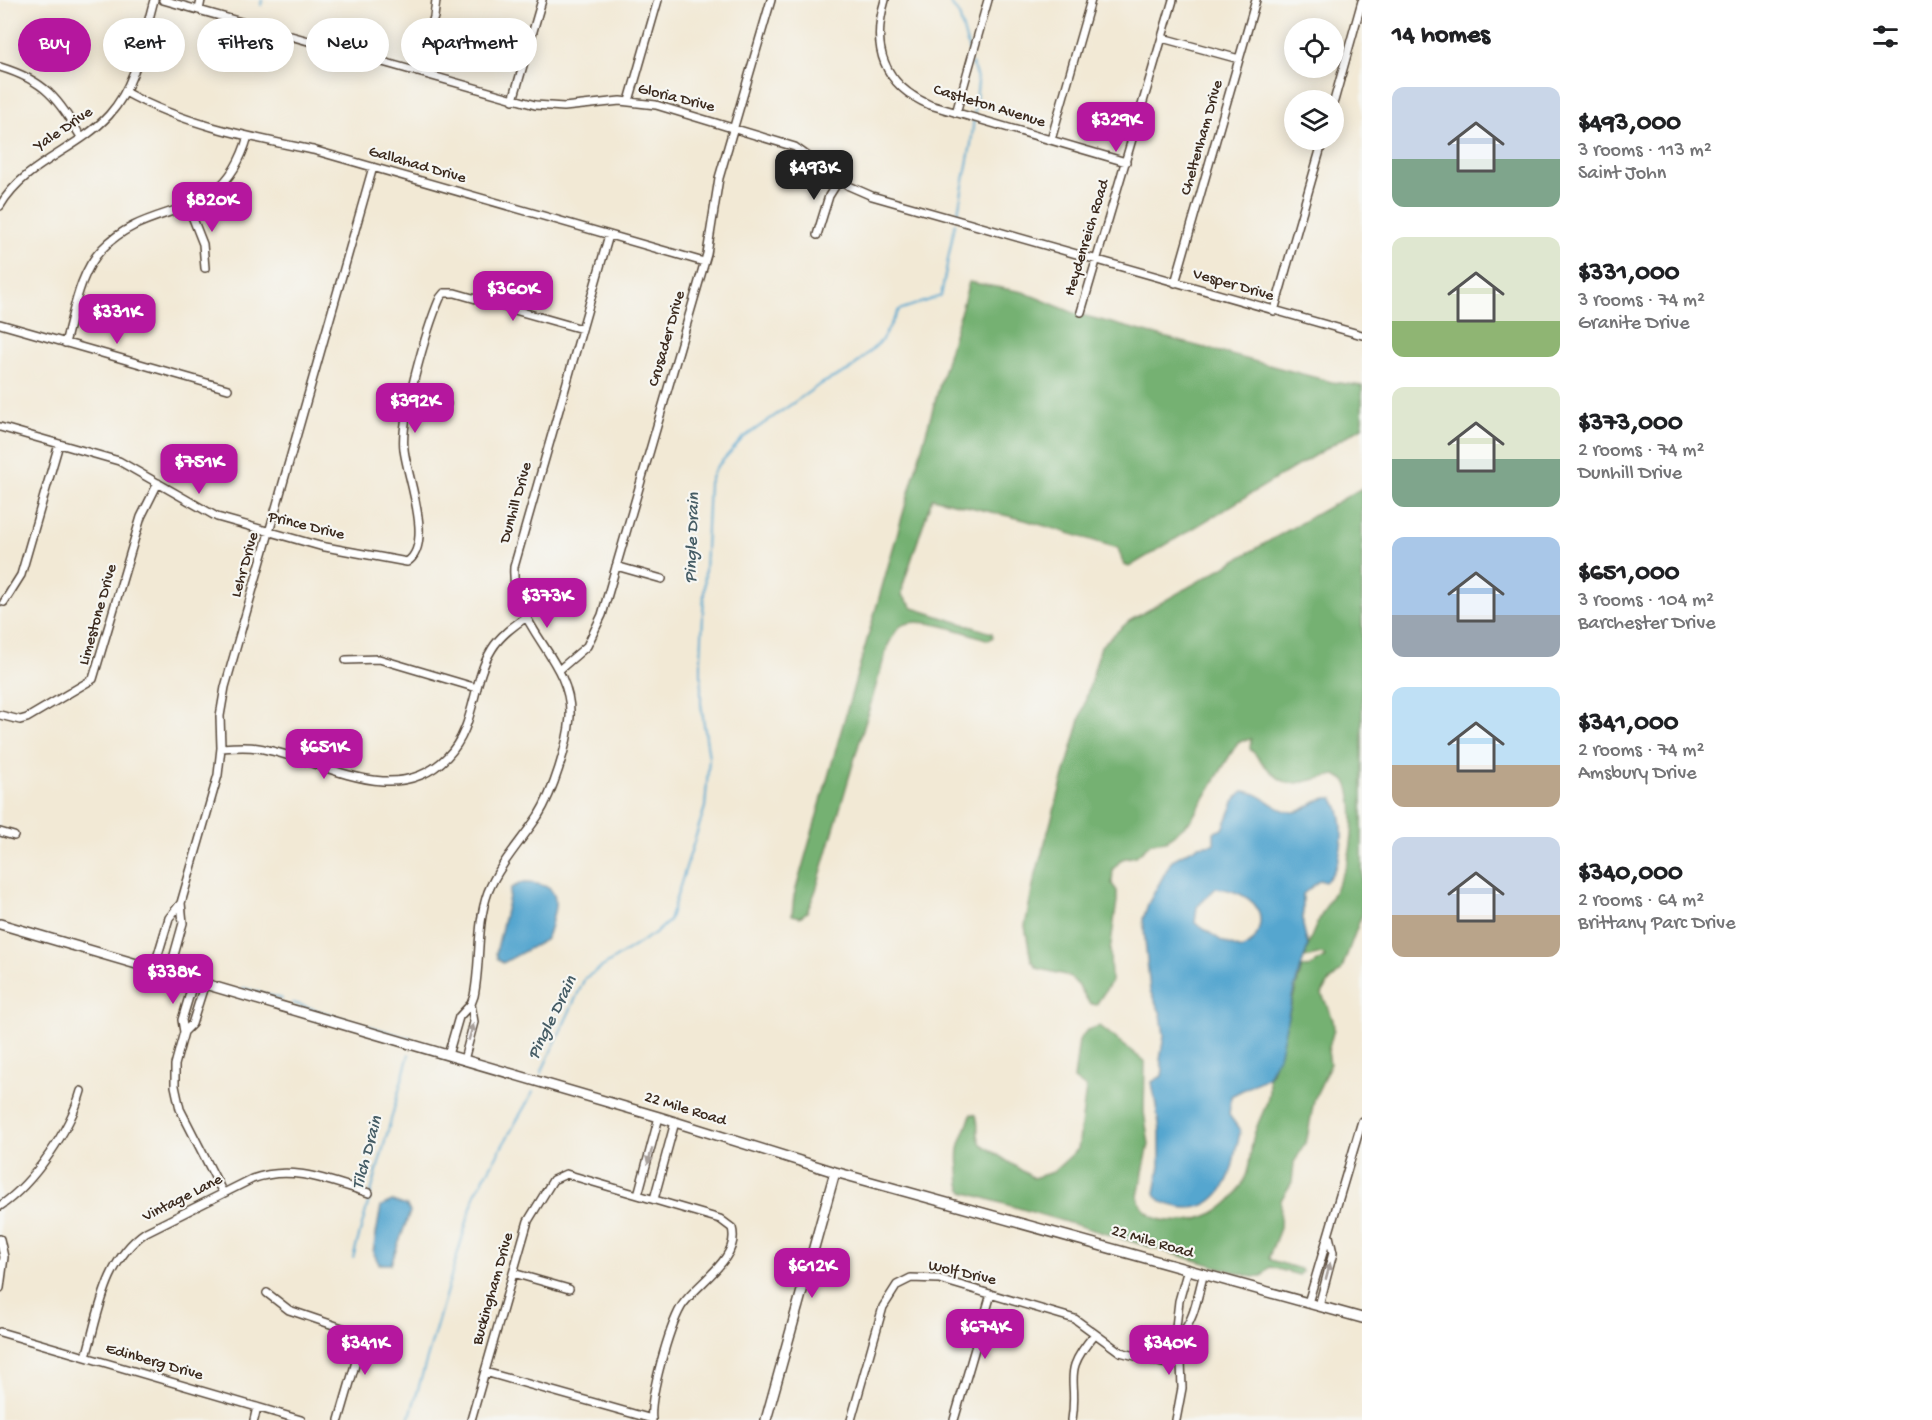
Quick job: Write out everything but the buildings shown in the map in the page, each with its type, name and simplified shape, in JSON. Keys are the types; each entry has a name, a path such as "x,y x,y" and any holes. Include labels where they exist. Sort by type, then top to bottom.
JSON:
{"street":[{"name":"Yale Drive","path":"0,206 24,175 108,116 133,76 154,0"},
{"name":"Gloria Drive","path":"163,0 401,67"},
{"path":"199,10 201,0"},
{"path":"434,18 436,0"},
{"path":"513,100 542,0"},
{"path":"629,101 658,0"},
{"name":"Crusader Drive","path":"558,670 574,659 591,639 599,624 704,262 717,188 771,0"},
{"name":"Castleton Avenue","path":"885,0 878,33 880,49 889,72 913,96 956,113 1126,162"},
{"path":"956,113 988,0"},
{"path":"1051,140 1091,0"},
{"name":"Heydenreich Road","path":"1081,312 1098,261 1173,0"},
{"name":"Cheltenham Drive","path":"1175,283 1256,0"},
{"path":"1337,90 1362,1"},
{"path":"1162,38 1239,60"},
{"path":"0,67 32,78 46,88 58,100 81,137"},
{"name":"Gloria Drive","path":"417,72 513,100 555,107 629,101 656,105 795,147 839,180 872,196 1098,261"},
{"name":"Gallahad Drive","path":"125,92 164,112 248,136 313,150 704,262"},
{"path":"65,343 86,273 103,248 127,231 188,206 214,192 232,174 241,160 248,136"},
{"path":"1274,311 1320,150"},
{"name":"Lehr Drive","path":"169,973 183,923 181,903 218,775 222,698 373,167"},
{"path":"817,235 829,196 839,180"},
{"path":"188,206 203,244 205,268"},
{"name":"Dunhill Drive","path":"464,1060 474,1022 471,1004 486,899 494,881 544,804 566,736 570,706 566,686 525,618 514,590 516,557 609,235"},
{"name":"Vesper Drive","path":"1098,261 1362,335"},
{"path":"447,404 411,394 438,303 444,293 455,293 582,329"},
{"path":"0,324 228,389"},
{"name":"Prince Drive","path":"0,427 119,461 208,514 330,548 402,563 410,561 415,548 419,521 403,442 404,424 411,394"},
{"path":"4,602 21,575 59,444"},
{"name":"Limestone Drive","path":"0,715 24,720 89,682 95,676 141,517 158,483"},
{"path":"616,566 662,579"},
{"path":"221,748 264,749 378,782 395,782 421,775 437,767 455,748 463,733 487,659 496,643 525,618"},
{"path":"346,660 379,659 477,688"},
{"path":"0,832 14,836"},
{"name":"Lehr Drive","path":"154,968 168,918 181,903"},
{"name":"22 Mile Road","path":"0,924 659,1117 835,1172 1362,1318"},
{"path":"194,980 182,1020 184,1032 175,1065 176,1094 180,1109 223,1193"},
{"path":"184,1032 192,1023 205,983"},
{"name":"Dunhill Drive","path":"448,1055 459,1017 471,1004"},
{"path":"0,1206 16,1194 36,1170 71,1119 81,1091"},
{"path":"485,1372 652,1420 653,1396 676,1317 689,1296 724,1258 732,1244 732,1228 720,1219 638,1195 659,1117"},
{"path":"654,1199 675,1122"},
{"path":"1308,1303 1362,1124"},
{"name":"Vintage Lane","path":"86,1357 110,1275 123,1251 146,1232 260,1176 286,1172 315,1177 369,1193"},
{"path":"766,1420 835,1172"},
{"name":"Buckingham Drive","path":"471,1420 530,1215 549,1185 560,1175 571,1175 638,1195"},
{"path":"1319,1306 1333,1253 1329,1236"},
{"path":"0,1239 3,1266 0,1288"},
{"path":"1178,1419 1182,1396 1180,1335 1176,1327 1188,1269"},
{"path":"513,1273 569,1289"},
{"path":"1180,1335 1186,1329 1204,1273"},
{"name":"Wolf Drive","path":"851,1420 883,1307 903,1281 921,1278 939,1279 1075,1319 1120,1352 1162,1363 1180,1364"},
{"path":"267,1293 289,1310 353,1329 360,1334 362,1341 339,1420"},
{"path":"954,1420 991,1294"},
{"path":"1178,1311 1191,1315"},
{"name":"Edinberg Drive","path":"0,1332 301,1420"},
{"path":"1072,1420 1073,1368 1083,1348 1095,1334"},
{"path":"254,1420 257,1407"}],"green space":[{"path":"969,282 1023,292 1074,313 1332,382 1362,386 1362,427 1129,567 1124,565 1118,548 1025,520 932,498 903,585 902,595 913,608 992,633 993,637 989,640 944,626 919,622 909,623 897,630 888,645 816,890 807,912 800,917 792,915 794,896"},
{"path":"1362,488 1362,914 1341,971 1327,984 1322,994 1333,1020 1334,1029 1328,1051 1330,1065 1314,1100 1307,1139 1294,1163 1292,1182 1281,1200 1280,1228 1269,1257 1270,1260 1301,1269 1302,1272 1299,1275 1270,1267 1262,1276 1252,1277 964,1192 961,1187 958,1159 961,1140 971,1114 976,1115 981,1144 1033,1178 1053,1172 1078,1149 1086,1088 1074,1079 1079,1040 1087,1030 1100,1026 1145,1062 1144,1112 1149,1144 1138,1196 1143,1208 1158,1219 1188,1221 1222,1208 1239,1190 1247,1172 1254,1135 1268,1099 1268,1077 1272,1072 1302,967 1308,968 1325,957 1322,954 1305,958 1312,934 1348,860 1353,812 1346,781 1336,775 1299,783 1283,781 1250,749 1251,739 1238,742 1191,820 1166,841 1151,843 1136,856 1122,859 1113,869 1112,884 1117,891 1117,901 1110,951 1111,982 1096,1005 1089,1003 1079,986 1069,976 1037,968 1031,960 1025,926 1034,881 1101,646 1129,621"}],"water":[{"path":"1243,791 1250,792 1281,809 1294,812 1303,810 1322,799 1333,798 1341,817 1342,842 1340,854 1331,875 1325,882 1320,880 1303,894 1303,925 1308,946 1294,989 1280,1053 1268,1077 1231,1096 1229,1115 1240,1130 1233,1165 1225,1186 1211,1201 1202,1206 1178,1207 1162,1201 1155,1193 1160,1166 1160,1130 1152,1082 1162,1076 1163,1069 1160,1060 1164,1035 1161,1014 1150,991 1143,919 1148,904 1172,860 1198,846 1214,844 1214,832 1223,829 1235,800","holes":["1216,888 1241,894 1254,904 1258,911 1260,919 1256,935 1251,943 1241,949 1222,941 1195,923 1197,907"]},
{"path":"521,883 538,884 550,889 555,899 553,916 545,940 503,963 498,960 496,953 511,888"},
{"path":"392,1201 407,1206 410,1212 391,1264 379,1264 373,1252 381,1206"}],"waterway":[{"name":"Tilch Drain","path":"261,5 262,0"},
{"name":"Pingle Drain","path":"948,0 959,15 970,55"},
{"name":"Pingle Drain","path":"957,217 971,144 978,82 972,63"},
{"name":"Pingle Drain","path":"541,1073 585,978 658,931 669,921 705,807 709,758 701,704 701,659 709,483 715,469 743,438 819,385 851,369 881,341 899,310 941,296 955,223"},
{"name":"Tilch Drain","path":"243,988 282,999"},
{"name":"Tilch Drain","path":"293,1003 411,1039"},
{"name":"Tilch Drain","path":"353,1258 409,1054"},
{"name":"Pingle Drain","path":"409,1420 475,1194 533,1092"}]}
